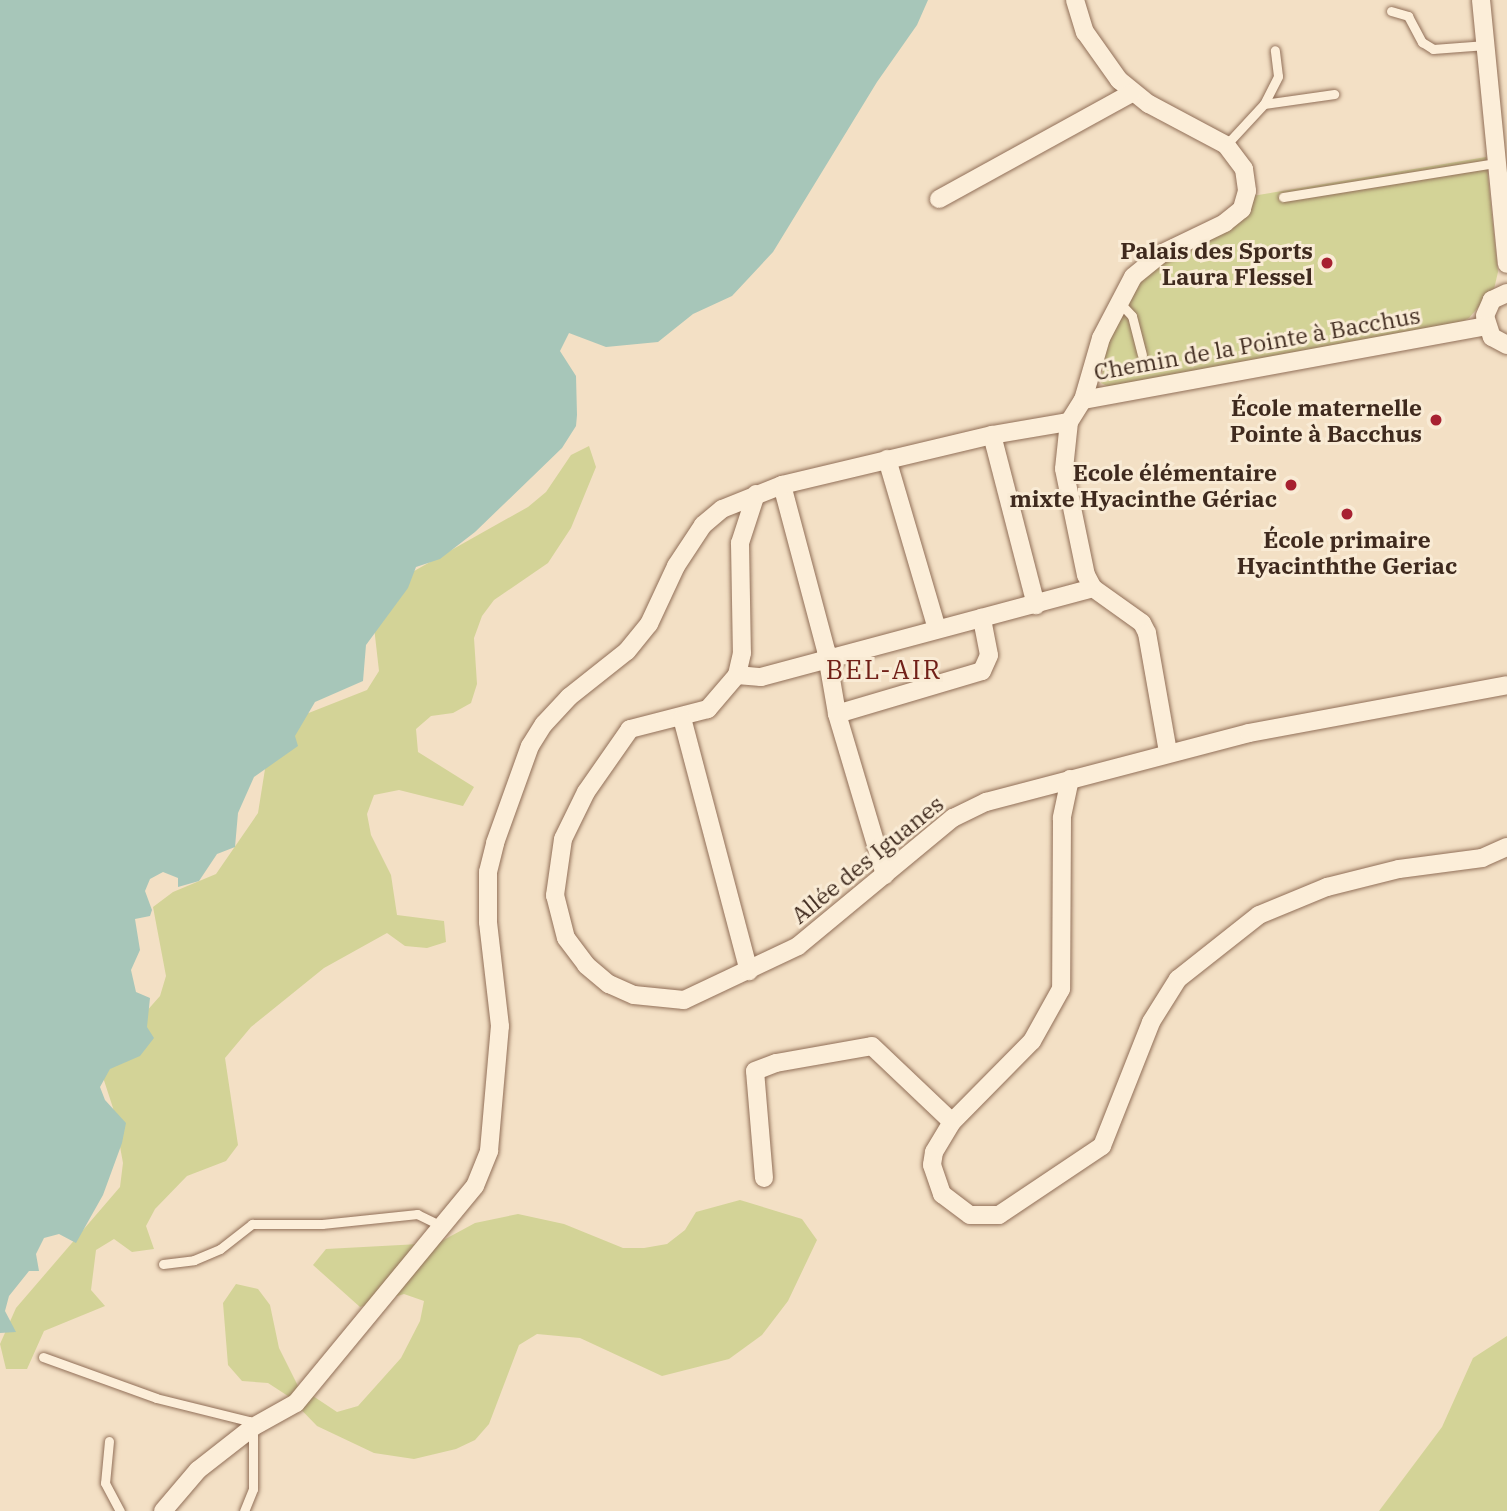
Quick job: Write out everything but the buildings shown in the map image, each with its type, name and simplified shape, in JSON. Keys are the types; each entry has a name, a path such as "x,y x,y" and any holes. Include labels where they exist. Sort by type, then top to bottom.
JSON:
{"street":[{"path":"1075,0 1099,57 1132,93 1226,145 1244,169 1247,191 1242,209 1225,223 1161,254 1133,277 1101,338 1083,400"},
{"path":"1481,0 1507,264"},
{"path":"939,199 1132,93"},
{"path":"1507,293 1487,307 1485,326 1492,337 1507,345"},
{"name":"Chemin de la Pointe à Bacchus","path":"1069,422 1083,400 1485,326"},
{"path":"163,1511 198,1471 253,1427 296,1403 475,1186 489,1151 500,1026 488,922 488,872 495,843 530,746 569,697 635,642 703,525 722,509 782,485 992,435 1069,422 1064,469 1086,575 1093,588 1142,623 1168,752"},
{"path":"992,435 1036,605"},
{"path":"887,459 937,629"},
{"path":"782,485 837,715 886,875"},
{"path":"755,494 740,543 742,653 737,675 761,677 1093,588"},
{"path":"837,715 982,671 989,655 982,618"},
{"name":"Allée des Iguanes","path":"737,675 708,709 682,718 630,729 617,742 563,839 556,872 557,912 566,938 586,965 609,984 634,995 684,1000 749,971 819,932 953,818 986,802 1168,752 1507,685"},
{"path":"682,718 749,971"},
{"path":"1070,779 1062,818 1060,989 1032,1041 939,1138 932,1165 942,1194 970,1215 999,1215 1102,1146 1151,1022 1178,979 1214,948 1278,905 1327,887 1399,869 1482,858 1507,847"},
{"path":"764,1178 755,1071 872,1046 952,1122"}],"lane":[{"path":"1391,11 1408,16 1422,42 1433,49 1486,45"},
{"path":"1226,145 1264,104 1278,76 1275,50"},
{"path":"1264,104 1334,94"},
{"path":"1283,197 1496,163"},
{"path":"1119,302 1132,316 1142,355"},
{"path":"163,1264 211,1253 252,1224 322,1224 417,1214 442,1226"},
{"path":"43,1357 156,1398 249,1421 253,1427 253,1489 244,1511"},
{"path":"109,1441 105,1483 120,1511"}],"green space":[{"name":"Palais des Sports Laura Flessel","path":"1486,157 1498,272 1494,289 1469,318 1458,324 1109,387 1101,383 1107,342 1143,275 1252,196"},
{"path":"589,446 596,467 571,528 548,563 494,600 482,616 474,638 477,684 471,703 453,713 431,716 416,729 418,752 474,787 463,806 399,790 374,795 367,814 371,835 391,875 397,915 444,921 446,942 427,948 405,946 387,933 324,968 251,1027 225,1058 238,1145 226,1161 187,1176 155,1209 146,1226 154,1249 132,1252 114,1239 96,1250 91,1290 105,1306 44,1331 27,1369 6,1369 0,1344 16,1308 120,1187 123,1163 113,1108 99,1065 160,996 166,976 153,907 173,892 216,874 258,813 265,769 301,716 367,690 379,671 374,627 407,575 528,507 546,492 571,455"},
{"path":"740,1200 802,1219 817,1240 788,1301 762,1335 729,1359 662,1376 580,1338 537,1334 519,1345 489,1424 475,1440 456,1449 414,1459 374,1453 317,1426 288,1396 268,1383 242,1381 228,1365 223,1303 236,1284 258,1289 270,1305 279,1348 298,1386 337,1412 358,1406 401,1358 420,1321 424,1301 404,1294 360,1307 313,1265 326,1249 438,1243 475,1223 518,1214 564,1224 623,1248 644,1248 667,1244 685,1230 696,1212"},
{"path":"1507,1336 1507,1511 1379,1511 1442,1427 1473,1358"}],"shaded area":[{"path":"0,0 928,0 917,25 877,82 773,252 732,296 693,314 658,342 606,347 569,333 560,351 576,376 577,415 576,426 562,448 475,532 440,559 416,567 408,588 366,645 363,681 315,702 295,736 298,746 254,777 238,813 235,847 217,854 199,881 178,887 178,878 163,872 150,879 145,891 152,910 150,916 135,919 140,950 131,970 136,992 150,998 147,1027 154,1038 140,1056 110,1069 100,1087 105,1100 126,1123 122,1143 103,1195 76,1243 59,1234 44,1238 36,1254 39,1271 29,1271 9,1296 5,1311 16,1332 0,1333"}],"place":[{"name":"Palais des Sports Laura Flessel","path":"1327,263"},
{"name":"École maternelle Pointe à Bacchus","path":"1436,420"},
{"name":"Ecole élémentaire mixte Hyacinthe Gériac","path":"1291,485"},
{"name":"École primaire Hyacinththe Geriac","path":"1347,514"}],"district":[{"name":"BEL-AIR","path":"884,670"}]}
